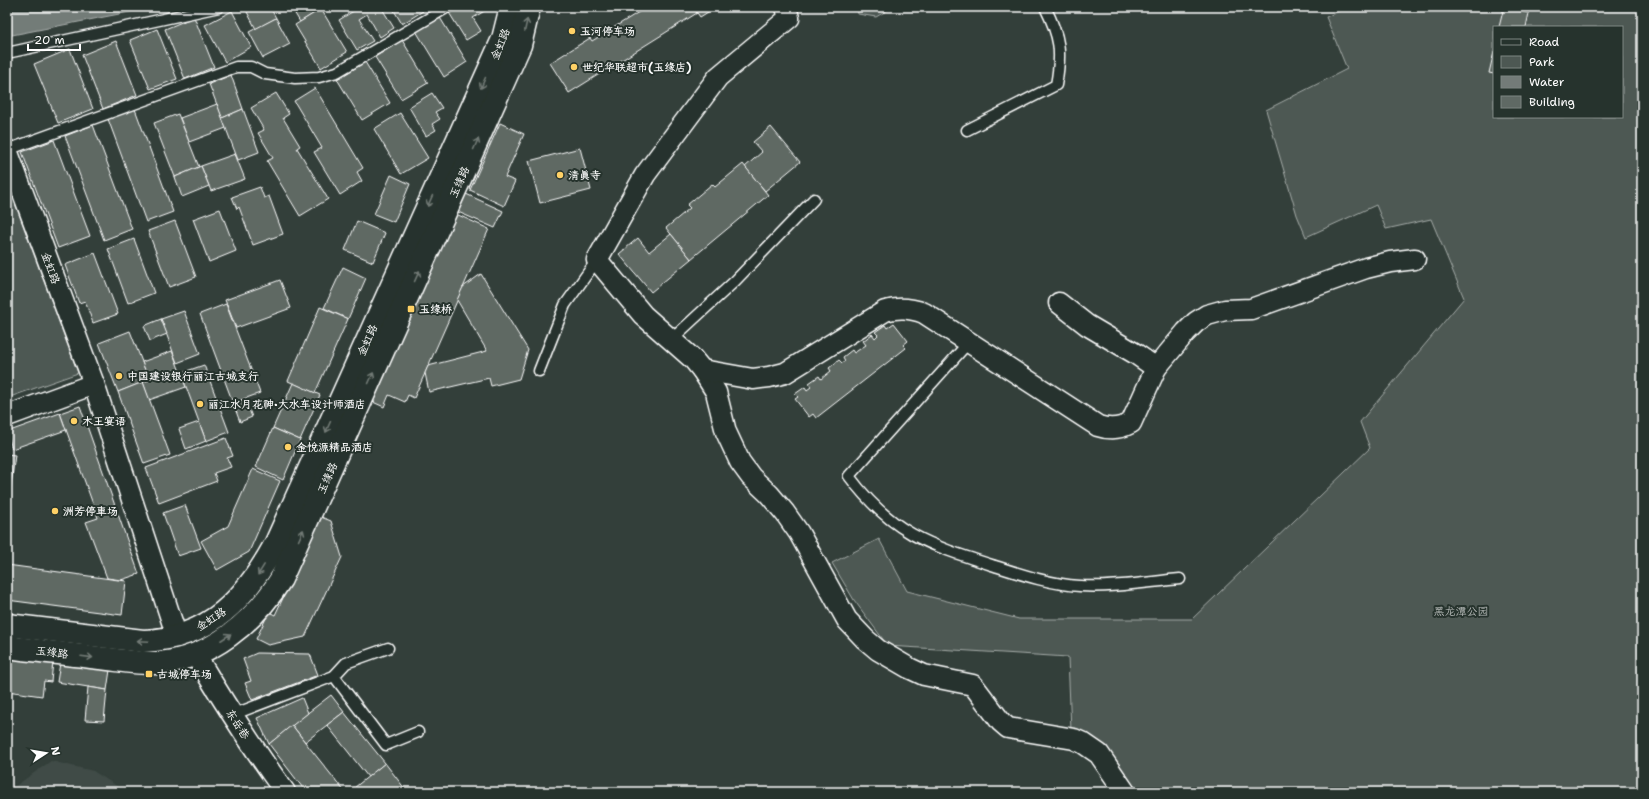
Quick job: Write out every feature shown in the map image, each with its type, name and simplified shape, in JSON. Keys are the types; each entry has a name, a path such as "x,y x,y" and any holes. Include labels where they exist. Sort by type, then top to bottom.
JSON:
{"main road":[{"name":"金虹路","path":"7,625 143,641 156,641 177,637 210,622 234,603 254,580 276,543 503,38 511,7"},
{"name":"玉缘路","path":"7,647 142,663 173,661 195,654 221,641 249,619 272,594 281,579 520,45 526,27 529,7"}],"street":[{"path":"786,7 789,18 718,77 646,175 597,260 643,315 693,359 702,370 716,392 726,432 740,462 751,477 769,494 785,513 811,551 847,620 865,639 893,660 924,675 973,684 1001,722 1008,728 1074,739 1092,748 1099,754 1125,792"},
{"name":"金虹路","path":"7,150 94,384 177,637"},
{"path":"702,370 753,379 785,373 885,311 894,308 913,309 924,313 1098,426 1116,429 1131,423 1156,368 1186,332 1196,322 1207,315 1225,310 1251,309 1366,268 1390,262 1415,259"},
{"path":"1059,303 1087,325 1136,354 1156,368"},
{"path":"7,416 94,384"},
{"name":"东岳巷","path":"195,654 232,715 284,792"}],"lane":[{"path":"7,53 219,7"},
{"path":"7,150 236,67 251,66 265,74 307,79 328,75 337,72 448,7"},
{"path":"967,130 1056,85 1059,71 1058,42 1056,29 1045,7"},
{"path":"671,340 735,281 814,199"},
{"path":"539,371 565,305 597,260"},
{"path":"969,342 849,476 868,500 886,518 929,544 1046,582 1098,586 1180,579"},
{"path":"232,715 334,676 346,662 388,648"},
{"path":"334,676 386,745 418,732"}],"shaded area":[{"path":"51,761 93,771 120,788 121,792 7,792"}],"green space":[{"path":"857,7 893,7 876,17 858,14"},
{"name":"黑龙潭公园","path":"1348,7 1642,7 1642,792 1132,792 1091,736 1071,731 1068,657 888,646 854,600 832,563 879,539 907,591 1019,619 1192,619 1370,448 1360,422 1464,298 1431,219 1386,229 1376,205 1306,237 1297,215 1266,110 1347,69 1326,17"},
{"path":"7,182 78,373 7,398"}],"water":[{"path":"7,7 155,7 7,36"}],"building":[{"path":"252,7 270,7 276,18 256,29 246,10"},
{"path":"291,7 320,7 321,9 300,22"},
{"path":"360,7 381,7 394,28 380,37 367,14 359,19 373,41 357,50 339,20"},
{"path":"392,7 420,7 423,11 402,24"},
{"path":"455,7 484,7 486,10 473,18 481,31 466,40 448,11"},
{"path":"647,7 693,7 697,13 569,93 550,63 590,38 592,41"},
{"path":"693,7 716,7 700,17"},
{"path":"1504,7 1529,13 1526,26 1499,26"},
{"path":"321,9 347,52 321,68 295,25"},
{"path":"232,11 251,47 225,62 205,25"},
{"path":"439,16 467,62 444,77 416,31"},
{"path":"194,17 214,67 185,79 165,29"},
{"path":"276,18 290,44 263,58 249,32"},
{"path":"157,29 177,79 150,89 130,40"},
{"path":"402,40 428,83 401,99 375,57"},
{"path":"116,41 137,95 103,109 82,55"},
{"path":"70,49 93,109 58,123 34,64"},
{"path":"1493,56 1493,74 1489,73"},
{"path":"365,62 390,103 362,120 337,79"},
{"path":"231,75 243,109 222,118 209,84"},
{"path":"315,88 363,168 357,172 362,181 340,195 314,152 322,148 294,101"},
{"path":"276,93 289,114 283,118 300,146 297,148 328,199 300,216 267,161 273,158 258,133 264,130 251,108"},
{"path":"432,93 442,108 435,112 440,119 432,124 436,130 426,136 409,107"},
{"path":"217,104 226,128 189,142 180,118"},
{"path":"135,109 173,212 146,222 108,119"},
{"path":"243,109 259,152 238,160 222,118"},
{"path":"400,113 428,158 401,174 374,129"},
{"path":"178,114 199,167 175,177 154,123"},
{"path":"500,123 524,134 505,177 515,181 504,206 470,190"},
{"path":"93,125 132,229 104,240 65,136"},
{"path":"771,127 800,162 765,191 745,167 762,152 753,142"},
{"path":"54,140 90,236 58,248 22,152"},
{"name":"清真寺","path":"580,148 591,190 540,203 529,161"},
{"path":"235,154 245,179 211,191 201,166"},
{"path":"743,164 768,195 691,259 666,228 690,208 687,205 712,184 715,187"},
{"path":"201,166 209,186 182,197 175,177"},
{"path":"391,175 410,184 394,222 374,214"},
{"path":"260,187 264,198 269,196 283,234 253,245 239,207 237,209 232,197"},
{"path":"466,194 503,211 495,228 458,212"},
{"path":"220,209 236,251 209,262 193,219"},
{"path":"456,214 489,229 414,398 408,395 405,402 389,395 384,407 373,402"},
{"path":"175,221 196,277 169,287 148,231"},
{"path":"357,221 385,233 373,262 345,250"},
{"path":"671,234 691,259 651,292 619,254 638,238 649,252"},
{"path":"134,239 154,293 128,303 108,249"},
{"path":"95,253 118,314 93,323 85,301 79,303 65,265"},
{"path":"343,267 366,278 348,319 324,308"},
{"path":"481,274 528,350 519,379 491,386 489,378 429,392 425,373 428,366 487,351 457,300 463,287"},
{"path":"280,280 291,308 236,328 225,300"},
{"path":"226,304 260,393 233,403 200,314"},
{"path":"320,307 348,319 315,393 288,381"},
{"path":"184,311 200,354 177,363 161,319"},
{"path":"161,319 167,334 150,341 144,326"},
{"path":"894,323 908,341 903,345 906,348 816,418 813,414 809,417 795,399 798,397 795,394 805,387 807,390 811,387 809,383 819,376 821,379 831,371 829,368 839,360 842,363 845,361 843,357 852,350 854,353 866,345 863,341 872,334 875,338 878,335 875,332 885,325 887,328"},
{"path":"130,331 149,380 118,392 99,343"},
{"path":"172,351 186,387 149,400 143,382 149,380 142,362"},
{"path":"204,365 229,432 206,441 181,373"},
{"path":"143,382 170,455 144,464 118,392"},
{"path":"293,383 320,395 300,440 273,428"},
{"path":"245,399 252,417 240,422 233,403"},
{"path":"80,406 139,574 121,580 107,578 86,522 98,518 60,413"},
{"path":"60,413 66,430 12,449 7,432"},
{"path":"199,422 206,441 186,449 179,429"},
{"path":"273,428 300,440 283,480 256,467"},
{"path":"226,438 233,456 227,458 231,467 214,473 217,481 159,503 146,468"},
{"path":"7,454 15,455 7,514"},
{"path":"253,469 280,481 249,552 217,570 201,541 228,526"},
{"path":"185,505 201,548 178,556 163,513"},
{"path":"321,517 331,521 342,557 305,637 268,645 256,639 269,612 275,615"},
{"path":"7,565 126,581 122,615 7,600"},
{"path":"257,653 310,654 318,675 252,700 245,683 251,681 243,659"},
{"path":"7,656 53,661 51,682 44,681 42,696 7,691"},
{"path":"60,663 110,670 107,690 57,682"},
{"path":"88,687 107,690 104,721 85,720"},
{"path":"331,695 344,712 305,742 292,725"},
{"path":"302,698 308,713 269,744 257,718"},
{"path":"344,712 385,763 368,777 327,725"},
{"path":"292,725 345,792 306,792 269,744"},
{"path":"385,763 405,789 402,792 349,792"}],"place":[{"name":"玉河停车场","path":"572,31"},
{"name":"世纪华联超市(玉缘店)","path":"574,67"},
{"name":"清真寺","path":"560,175"},
{"name":"玉缘桥","path":"411,309"},
{"name":"中国建设银行丽江古城支行","path":"119,376"},
{"name":"丽江水月花神·大水车设计师酒店","path":"200,404"},
{"name":"木王宴语","path":"74,421"},
{"name":"金悦源精品酒店","path":"288,447"},
{"name":"洲芳停車场","path":"55,511"},
{"name":"古城停车场","path":"149,674"}]}
